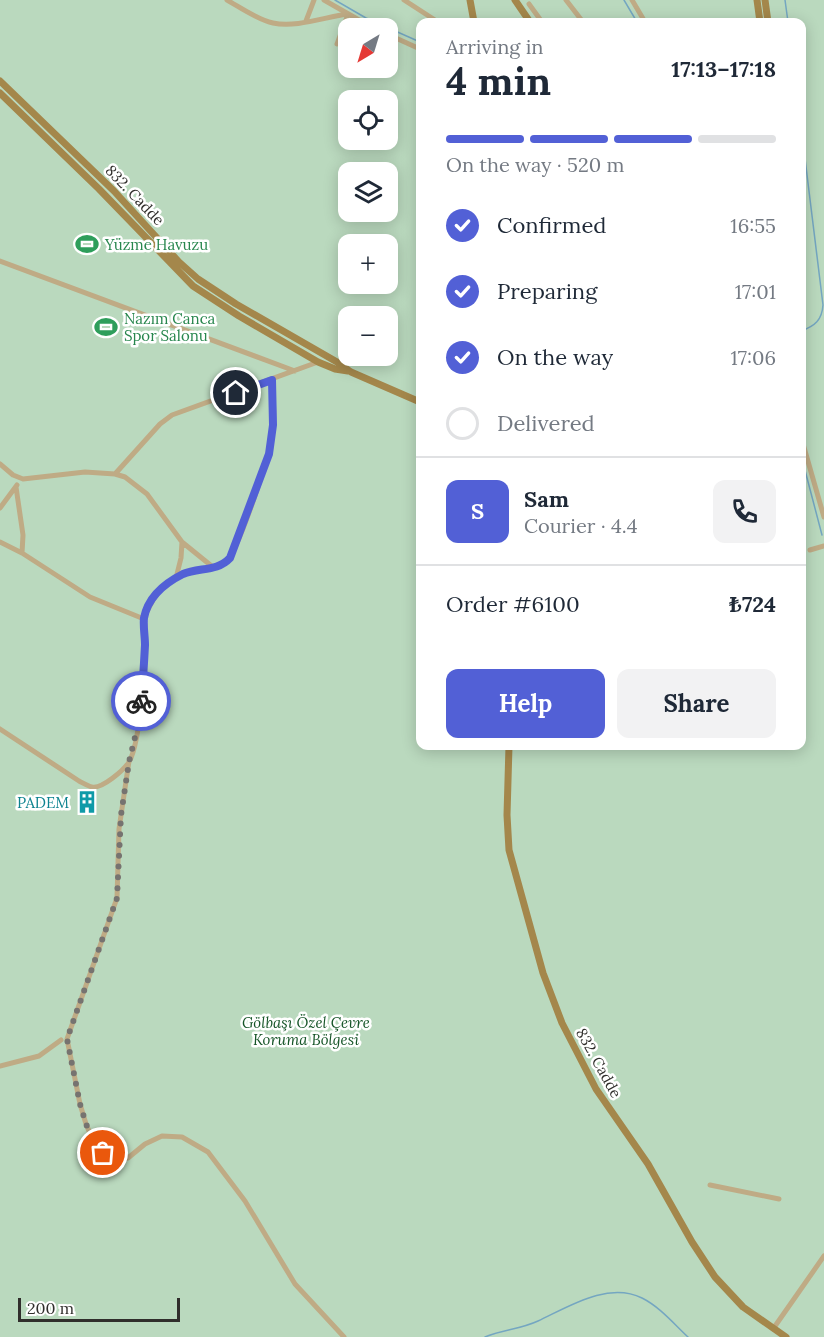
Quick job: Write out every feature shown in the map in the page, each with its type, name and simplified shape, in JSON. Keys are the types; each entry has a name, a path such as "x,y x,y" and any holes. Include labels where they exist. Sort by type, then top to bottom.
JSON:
{"street":[{"path":"227,0 271,23 288,25 348,14"},
{"path":"306,21 314,0"},
{"path":"324,0 356,18"},
{"path":"404,0 432,18"},
{"path":"470,0 473,18"},
{"path":"566,0 580,18"},
{"path":"632,0 643,18"},
{"path":"757,0 759,18"},
{"path":"765,0 767,18"},
{"path":"519,2 528,18"},
{"path":"529,4 539,18"},
{"path":"337,44 348,14"},
{"path":"398,38 416,47"},
{"name":"832. Cadde","path":"0,81 133,212 179,262 208,287 338,362 351,372"},
{"name":"832. Cadde","path":"0,93 127,218 170,264 201,292 318,362 351,372 416,400"},
{"path":"127,218 133,212"},
{"path":"0,261 295,371"},
{"path":"115,474 160,424 172,415 318,362"},
{"path":"272,380 273,425 269,454 235,548 226,562 214,568 192,571 176,578 159,590 144,619 143,680 138,725 129,762 119,828 117,898 67,1039 80,1104 95,1145 115,1160 128,1158 145,1144 162,1136 182,1137 208,1152 245,1201 295,1284 345,1337"},
{"path":"806,454 824,517"},
{"path":"0,464 20,478 74,472 115,474 125,477 147,494 182,542 214,568"},
{"path":"0,508 20,478"},
{"path":"16,487 23,535 22,553"},
{"path":"0,542 22,553 90,597 144,619"},
{"path":"176,578 182,542"},
{"path":"810,550 824,546"},
{"path":"0,729 79,781 92,787 104,784 129,762"},
{"name":"832. Cadde","path":"509,750 507,815 509,850 543,973 559,1017 596,1089 648,1164 702,1258 736,1302 786,1337"},
{"path":"0,1066 23,1062 39,1056 61,1040"},
{"path":"710,1185 779,1199"},
{"path":"773,1329 824,1257"}],"green space":[{"name":"Gölbaşı Özel Çevre Koruma Bölgesi","path":"0,0 824,0 824,1337 0,1337"}],"waterway":[{"path":"335,0 366,18 416,40"},
{"path":"624,0 635,18"},
{"path":"785,0 787,18"},
{"path":"806,167 823,305 817,322 806,329"},
{"path":"806,474 822,535"},
{"path":"485,1337 532,1324 588,1298 616,1292 629,1294 649,1302 688,1337"}],"way so far":[{"path":"103,1153 95,1145 86,1124 67,1039 117,898 119,828 141,701"}],"place":[{"name":"Yüzme Havuzu","path":"87,244"},
{"name":"Nazım Canca Spor Salonu","path":"106,327"},
{"name":"PADEM","path":"87,802"}],"route":[{"path":"141,701 144,619 153,597 176,578 192,571 220,566 230,558 269,454 273,425 272,380 236,393"}]}
